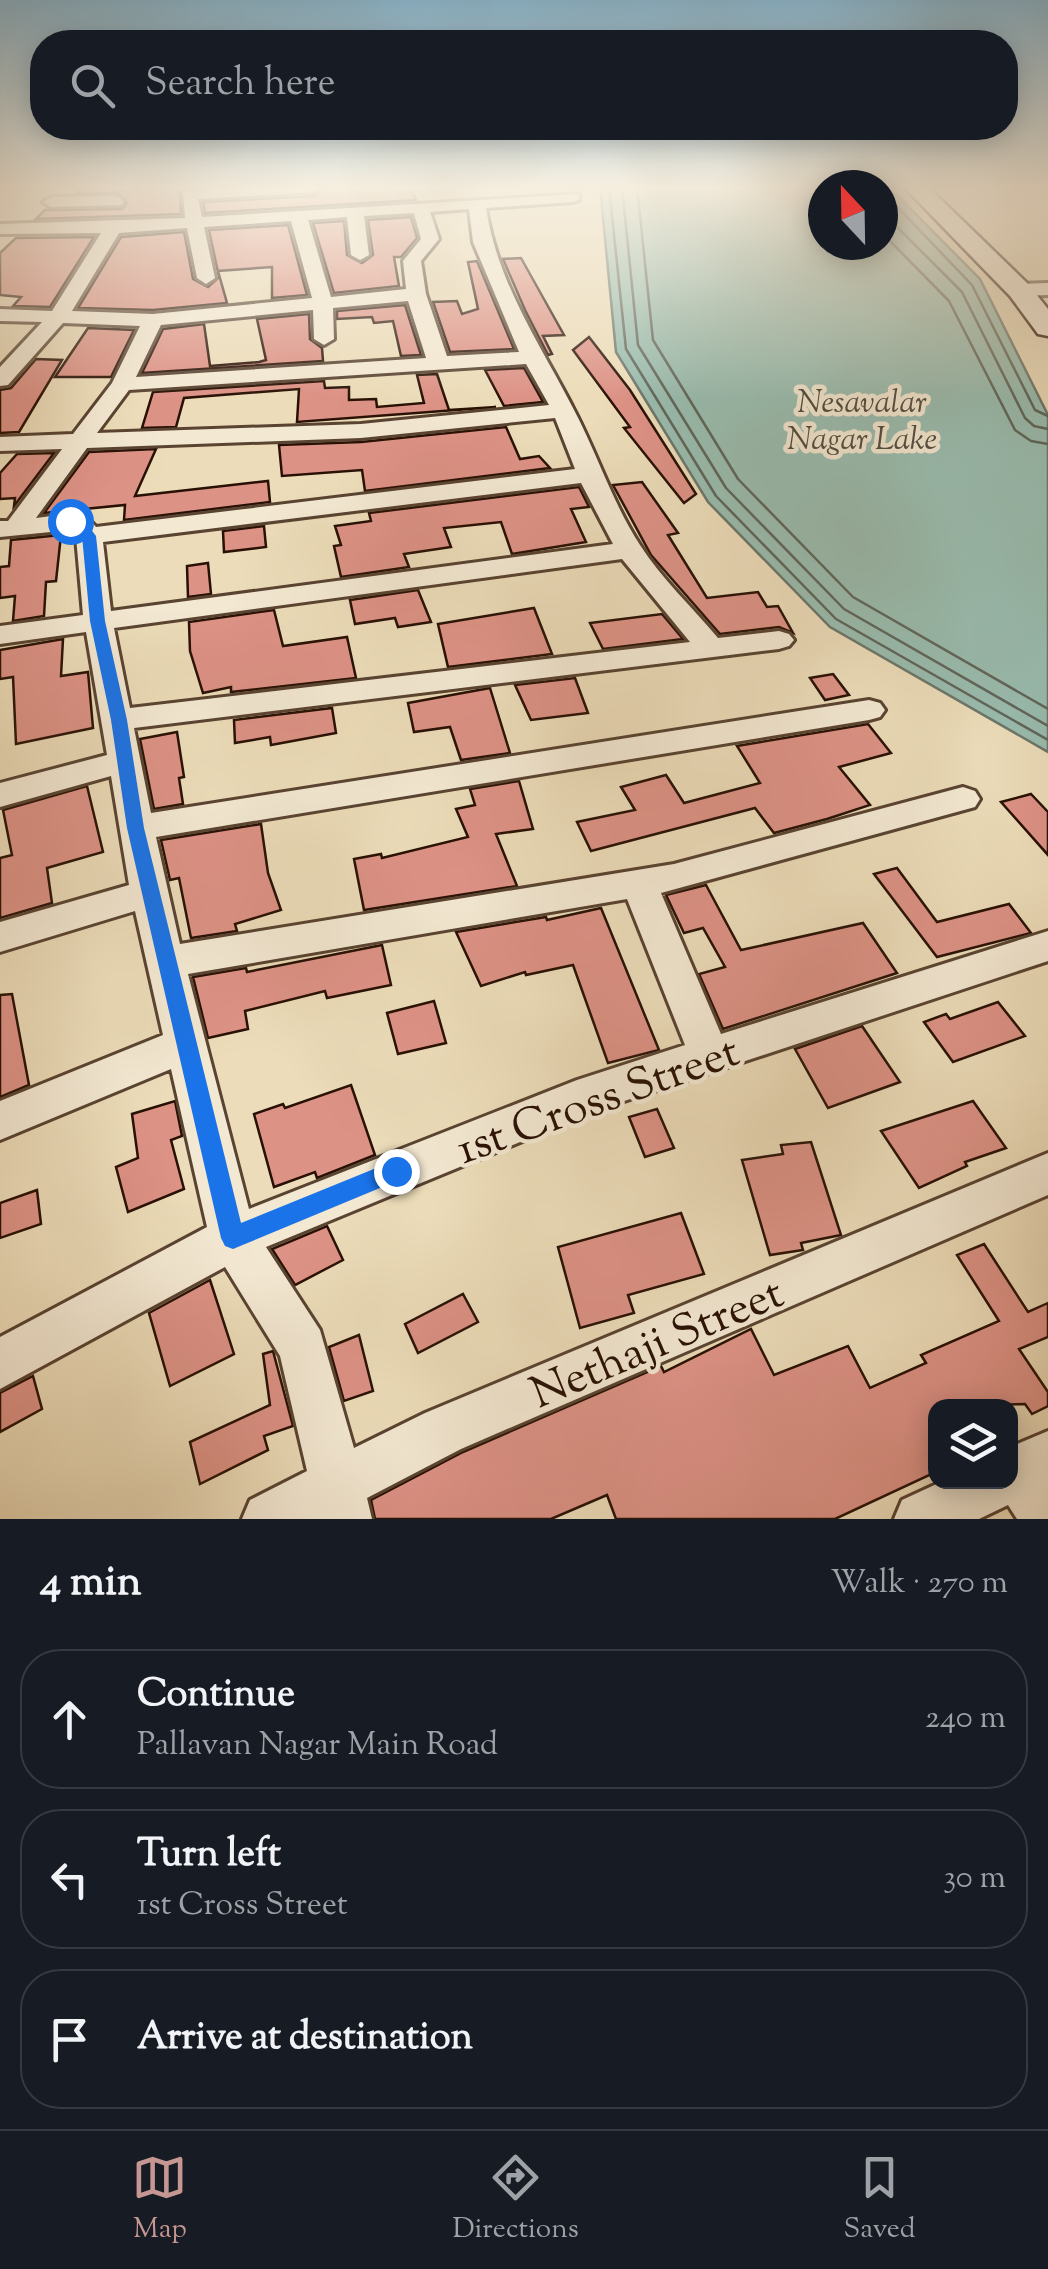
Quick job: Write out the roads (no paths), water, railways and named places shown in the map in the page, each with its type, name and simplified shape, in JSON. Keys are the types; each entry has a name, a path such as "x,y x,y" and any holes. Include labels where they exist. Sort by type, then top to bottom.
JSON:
{"street":[{"path":"0,380 58,316 95,258"},
{"path":"201,258 206,278"},
{"path":"310,258 322,304 324,338"},
{"path":"415,258 416,294 438,362"},
{"path":"489,258 533,358 563,410 589,475 629,550 710,647"},
{"path":"986,258 1045,322"},
{"path":"1018,290 1048,289"},
{"path":"0,315 153,320 416,294"},
{"path":"8,528 81,443 122,384 153,320"},
{"path":"122,384 533,358"},
{"path":"0,444 361,431 563,410"},
{"path":"89,536 589,475"},
{"path":"8,528 78,522 89,536 98,621 149,893 233,1238 303,1347 341,1500"},
{"path":"0,635 629,550"},
{"path":"119,720 779,640"},
{"path":"136,828 870,710"},
{"path":"0,795 125,761"},
{"path":"165,962 640,883 962,800"},
{"path":"640,883 710,1056"},
{"path":"0,937 149,893"},
{"name":"1st Cross Street","path":"0,1364 233,1238 592,1093 1048,946"},
{"path":"0,1121 187,1044"},
{"name":"Nethaji Street","path":"269,1519 341,1500 443,1431 1048,1174"},
{"path":"1018,1471 1048,1519"},
{"path":"921,1519 982,1489"}],"water":[{"name":"Nesavalar Nagar Lake","path":"607,258 959,258 980,279 1048,415 1048,752 830,627 708,502 616,352"}]}
